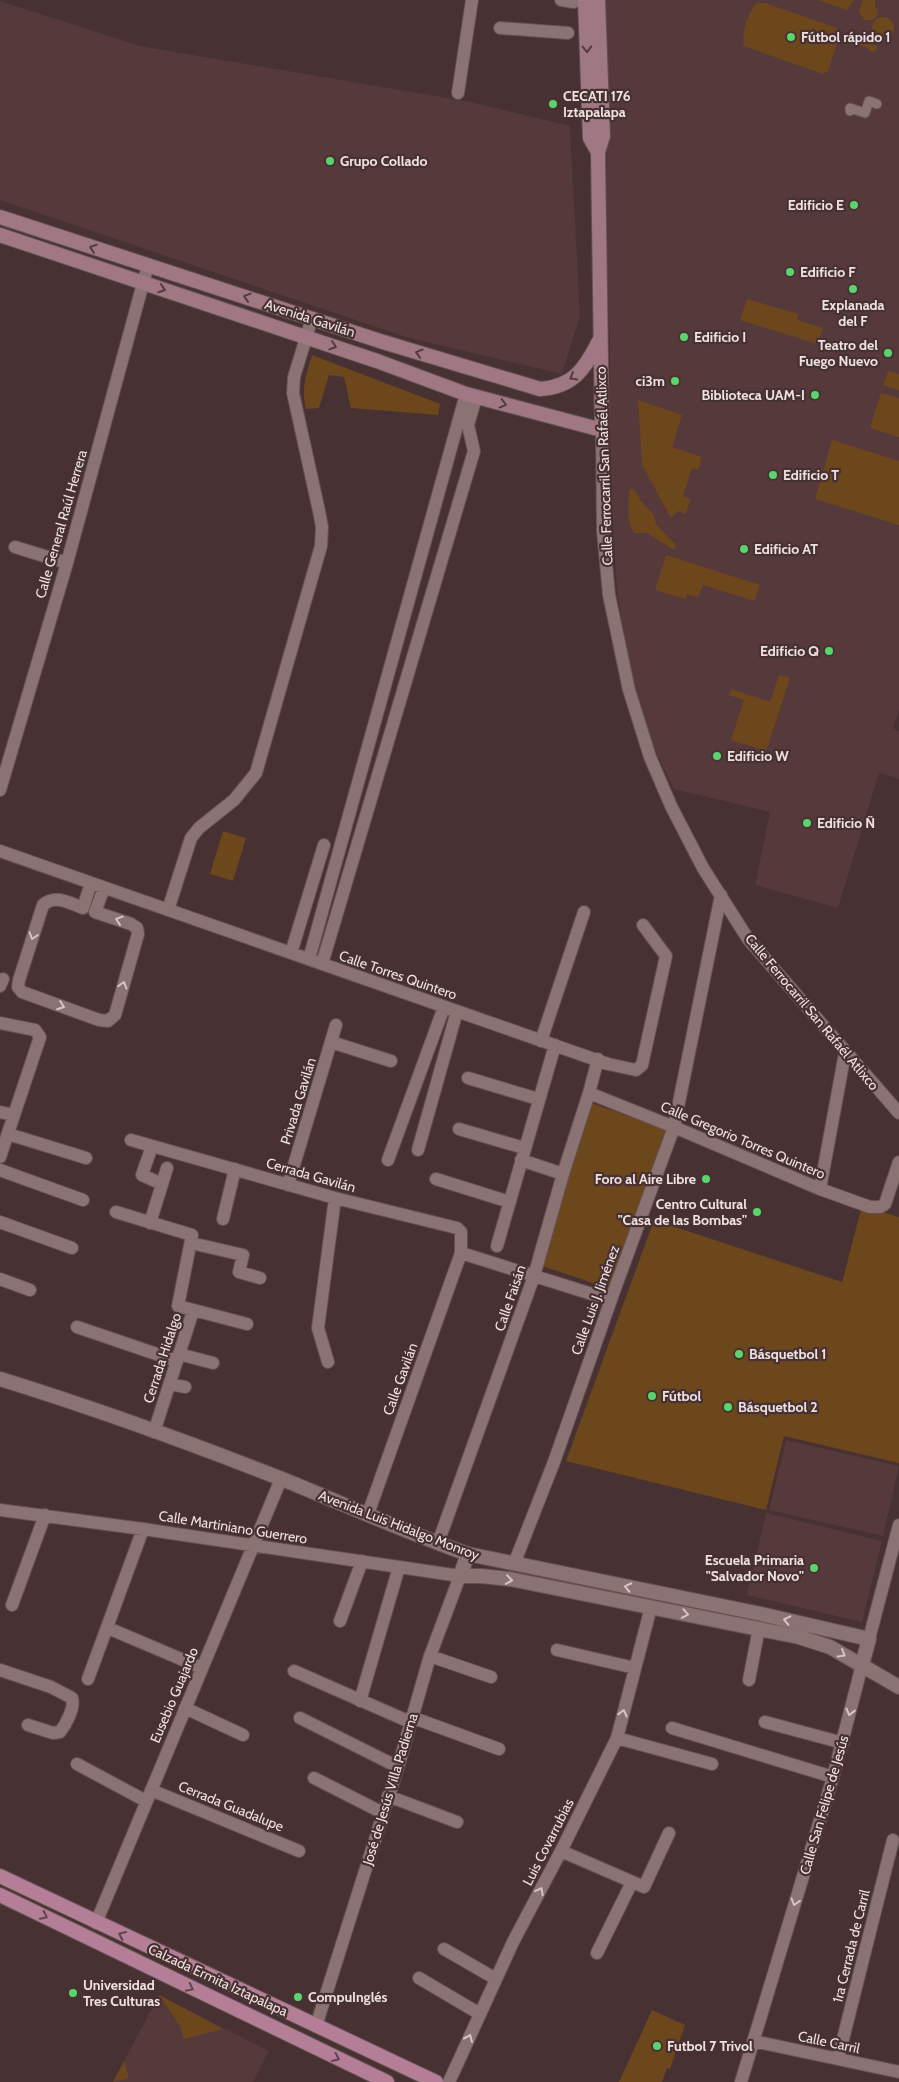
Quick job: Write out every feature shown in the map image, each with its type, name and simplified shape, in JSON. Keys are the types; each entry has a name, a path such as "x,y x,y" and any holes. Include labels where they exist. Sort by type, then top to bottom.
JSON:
{"main road":[{"name":"Calle Ferrocarril San Rafaél Atlixco","path":"598,0 604,136 598,152 602,430"},
{"name":"Calle Ferrocarril San Rafaél Atlixco","path":"580,1 590,138 598,152"},
{"name":"Avenida Gavilán","path":"0,217 382,342 540,389 551,388 580,373 588,364 600,338"},
{"name":"Avenida Gavilán","path":"0,235 306,336 471,395 602,430"},
{"name":"Calzada Ermita Iztapalapa","path":"0,1876 436,2082"},
{"name":"Calzada Ermita Iztapalapa","path":"0,1895 387,2082"}],"street":[{"path":"458,93 472,0"},
{"path":"561,0 580,1"},
{"path":"500,28 568,33"},
{"path":"850,111 850,108 865,113 869,102 877,104"},
{"name":"Calle General Raúl Herrera","path":"0,790 67,563 148,265"},
{"path":"168,910 191,838 199,828 234,800 256,773 321,546 322,528 319,511 292,393 294,377 312,318"},
{"path":"309,959 471,395"},
{"path":"322,964 474,451 468,425 471,395"},
{"name":"Calle Ferrocarril San Rafaél Atlixco","path":"602,430 603,531 609,595 629,690 650,757 671,806 703,868 748,939 899,1113"},
{"path":"15,547 67,563"},
{"path":"291,953 324,845"},
{"name":"Calle Torres Quintero","path":"0,851 628,1070 636,1070 642,1065 666,956 643,924"},
{"path":"98,886 95,912 131,924 137,928 138,934 115,1015 108,1021 99,1020 22,992 18,987 18,980 43,905 47,901 58,899 83,908 98,886"},
{"name":"Calle Luis J. Jiménez","path":"514,1564 554,1462 674,1127 720,895"},
{"path":"541,1040 584,912"},
{"path":"388,1160 444,1006"},
{"path":"418,1150 457,1011"},
{"path":"0,1023 34,1030 40,1037 5,1137 0,1157"},
{"name":"Privada Gavilán","path":"288,1185 336,1025"},
{"path":"331,1042 391,1061"},
{"path":"497,1246 555,1045"},
{"path":"820,1189 845,1052"},
{"name":"Calle Faisán","path":"438,1543 534,1276 563,1174 590,1093 598,1059"},
{"path":"468,1078 538,1099"},
{"name":"Calle Gregorio Torres Quintero","path":"590,1093 820,1189 870,1207 880,1207 885,1204 899,1162"},
{"path":"0,1112 14,1115"},
{"path":"459,1129 522,1154 563,1174"},
{"path":"5,1137 86,1158"},
{"name":"Cerrada Gavilán","path":"130,1140 336,1198 458,1228 462,1236 461,1253"},
{"path":"152,1146 142,1175 162,1184"},
{"path":"150,1223 167,1168"},
{"path":"223,1219 235,1169"},
{"path":"0,1170 83,1200"},
{"path":"436,1179 510,1202"},
{"path":"328,1362 318,1328 336,1198"},
{"path":"116,1212 192,1235 191,1243 243,1256 239,1272 260,1278"},
{"path":"0,1222 72,1248"},
{"name":"Cerrada Hidalgo","path":"154,1432 193,1311 178,1306 191,1243"},
{"path":"461,1253 611,1300"},
{"name":"Calle Gavilán","path":"368,1514 461,1253"},
{"path":"0,1280 30,1290"},
{"path":"193,1311 247,1324"},
{"path":"76,1327 178,1358 213,1363"},
{"name":"Avenida Luis Hidalgo Monroy","path":"0,1378 281,1479 468,1554 761,1614 869,1639"},
{"path":"170,1384 185,1388"},
{"name":"Eusebio Guajardo","path":"96,1923 281,1479"},
{"name":"Calle Martiniano Guerrero","path":"0,1510 143,1529 460,1576"},
{"path":"12,1606 45,1515"},
{"name":"Calle San Felipe de Jesús","path":"741,2082 843,1742 899,1525"},
{"path":"88,1679 143,1529"},
{"name":"José de Jesús Villa Padierna","path":"316,2026 398,1767 430,1656 468,1554"},
{"path":"340,1621 362,1561"},
{"path":"360,1701 398,1567"},
{"name":"Avenida Luis Hidalgo Monroy","path":"460,1576 481,1576 510,1580 759,1628 815,1641 862,1665 899,1687"},
{"name":"Luis Covarrubias","path":"449,2082 496,1980 617,1738 651,1607"},
{"path":"108,1628 202,1668"},
{"path":"748,1680 759,1628"},
{"path":"557,1650 635,1668"},
{"path":"430,1656 491,1677"},
{"path":"0,1670 51,1687 72,1698 73,1704 64,1727 60,1732 54,1733 28,1725"},
{"path":"294,1671 360,1701 410,1720 499,1749"},
{"path":"185,1708 243,1734"},
{"path":"300,1718 398,1767"},
{"path":"765,1722 843,1742"},
{"path":"672,1728 833,1777"},
{"path":"617,1738 712,1764"},
{"name":"Cerrada Guadalupe","path":"76,1764 148,1795 299,1851"},
{"path":"314,1778 383,1813"},
{"path":"388,1796 458,1822"},
{"path":"561,1851 644,1887 669,1833"},
{"name":"1ra Cerrada de Carril","path":"838,2059 893,1840"},
{"path":"597,1953 632,1882"},
{"path":"444,1950 496,1980"},
{"path":"419,1978 480,2014"},
{"name":"Calle Carril","path":"753,2041 899,2072"}],"shaded area":[{"path":"604,0 899,0 899,710 893,728 899,731 899,779 879,773 838,908 755,885 770,812 674,789 656,753 638,698 626,650 617,589 609,468 610,334 606,263 607,154"},
{"path":"818,0 854,0 847,10"},
{"path":"863,0 875,0 875,6 878,11 876,17 872,20 864,20 859,11"},
{"path":"0,1 140,46 471,102 570,126 580,316 562,374 406,337 0,200"},
{"name":"Fútbol rápido 1","path":"757,3 765,3 837,28 840,34 828,71 823,74 744,46 746,23"},
{"path":"883,17 893,24 894,28 887,38 883,39 873,32 872,28 879,18"},
{"path":"862,32 867,35 872,44 876,45 875,52 856,43 853,35"},
{"path":"747,299 798,314 797,320 823,328 818,344 740,320"},
{"path":"312,355 440,404 438,415 351,408 344,377 329,375 319,408 306,409 304,389"},
{"path":"888,371 899,374 899,390 883,385"},
{"path":"881,393 899,398 899,437 870,428"},
{"path":"638,400 682,415 672,447 702,457 698,470 692,468 683,496 691,500 685,514 678,511 671,518 642,465"},
{"path":"832,440 899,461 899,525 815,499"},
{"path":"634,489 641,501 654,515 656,524 675,544 675,549 647,533 635,533 632,529 628,507 629,491"},
{"path":"666,555 760,585 754,601 703,585 698,597 687,594 686,599 655,590"},
{"path":"779,675 790,678 766,751 731,740 744,700 729,695 731,689 770,702"},
{"path":"223,831 246,838 233,881 210,874"},
{"path":"591,1103 666,1129 611,1289 536,1264"},
{"path":"862,1206 899,1217 899,1463 784,1436 766,1510 566,1461 654,1220 842,1282"},
{"path":"786,1440 899,1466 883,1536 769,1510"},
{"name":"Escuela Primaria \"Salvador Novo\"","path":"766,1513 882,1541 862,1622 747,1595"},
{"path":"159,1995 269,2051 253,2082 113,2082"},
{"path":"159,1995 223,2029 184,2039 180,2026"},
{"name":"Futbol 7 Trivol","path":"652,2010 685,2025 670,2069 667,2068 662,2082 619,2082"},
{"path":"124,2061 129,2078 113,2082"}],"place":[{"name":"Fútbol rápido 1","path":"791,37"},
{"name":"CECATI 176 Iztapalapa","path":"553,104"},
{"name":"Grupo Collado","path":"330,161"},
{"name":"Edificio E","path":"854,205"},
{"name":"Edificio F","path":"790,272"},
{"name":"Explanada del F","path":"853,289"},
{"name":"Edificio I","path":"684,337"},
{"name":"Teatro del Fuego Nuevo","path":"888,353"},
{"name":"ci3m","path":"675,381"},
{"name":"Biblioteca UAM-I","path":"815,395"},
{"name":"Edificio T","path":"773,475"},
{"name":"Edificio AT","path":"744,549"},
{"name":"Edificio Q","path":"829,651"},
{"name":"Edificio W","path":"717,756"},
{"name":"Edificio Ñ","path":"807,823"},
{"name":"Foro al Aire Libre","path":"706,1179"},
{"name":"Centro Cultural \"Casa de las Bombas\"","path":"757,1212"},
{"name":"Básquetbol 1","path":"739,1354"},
{"name":"Fútbol","path":"652,1396"},
{"name":"Básquetbol 2","path":"728,1407"},
{"name":"Escuela Primaria \"Salvador Novo\"","path":"814,1568"},
{"name":"Universidad Tres Culturas","path":"73,1993"},
{"name":"CompuInglés","path":"298,1997"},
{"name":"Futbol 7 Trivol","path":"657,2046"}]}
